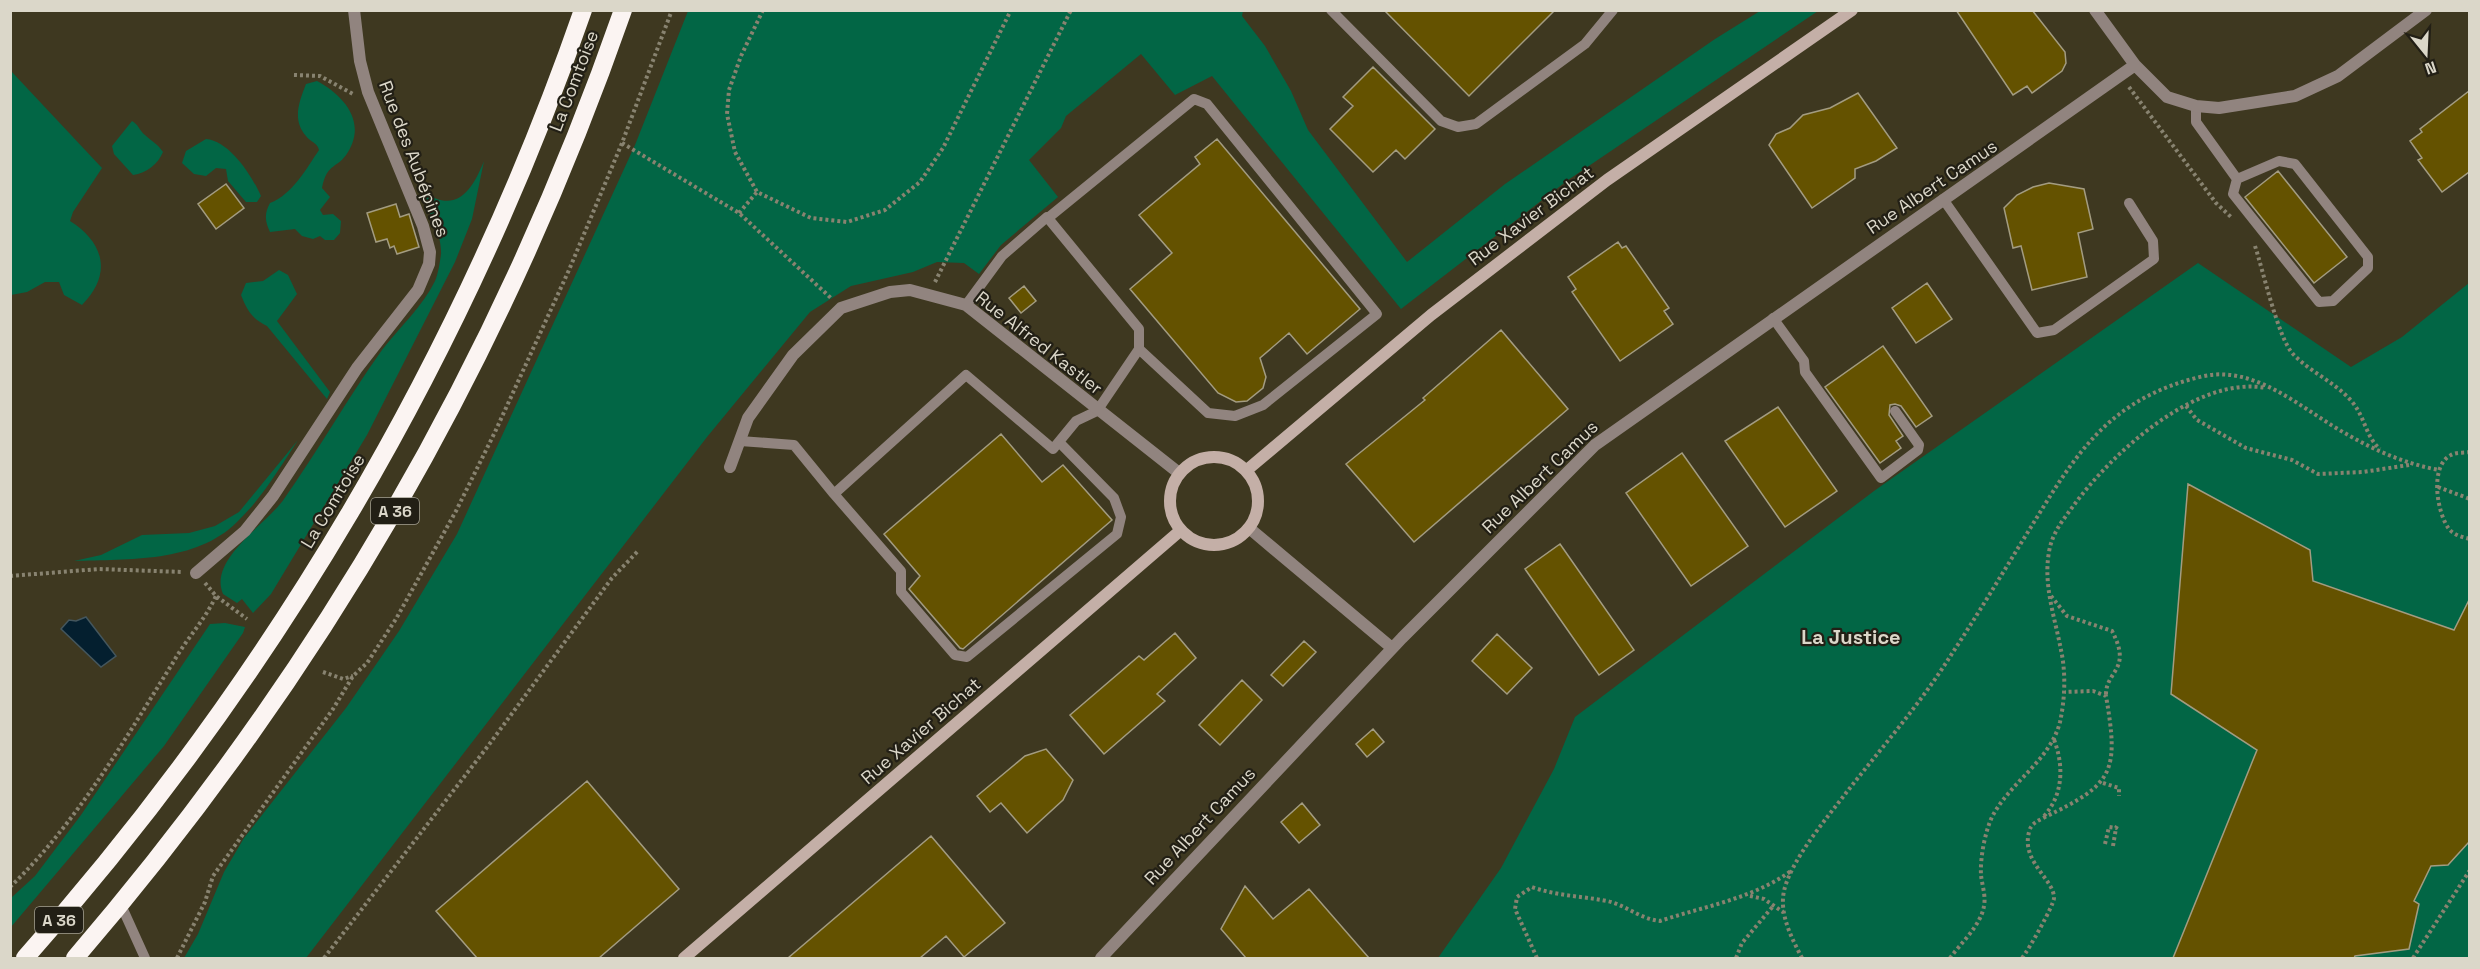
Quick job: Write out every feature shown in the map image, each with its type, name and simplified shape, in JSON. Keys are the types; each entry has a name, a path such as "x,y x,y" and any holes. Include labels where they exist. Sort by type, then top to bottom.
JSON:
{"highway":[{"name":"La Comtoise","path":"26,958 105,865 180,770 277,632 339,533 394,437 476,275 534,142 583,10"},
{"name":"La Comtoise","path":"75,958 121,905 228,768 320,634 404,496 445,423 524,260 579,129 623,10"}],"main road":[{"name":"Rue Xavier Bichat","path":"1247,470 1431,315 1607,180 1852,10"},
{"path":"1204,457 1220,457 1234,461 1247,470 1258,493 1257,511 1249,528 1237,538 1223,544 1207,544 1192,540 1180,530 1173,517 1170,502 1172,487 1179,474 1190,463 1204,457"},
{"name":"Rue Xavier Bichat","path":"684,958 1180,530"}],"street":[{"name":"Rue des Aubépines","path":"196,573 245,531 273,496 357,368 418,290 429,264 428,240 420,216 368,92 360,61 354,10"},
{"path":"2096,10 2135,65 2167,97 2196,106 2220,108 2295,96 2338,76 2426,10"},
{"name":"Rue Albert Camus","path":"1101,958 1392,648 1594,445 1943,199 2013,153 2135,65"},
{"name":"Rue Alfred Kastler","path":"730,467 748,418 793,355 841,308 890,292 910,290 929,293 966,305 1179,474"},
{"path":"1249,528 1392,648"}],"lane":[{"path":"1331,10 1441,121 1458,127 1476,124 1585,44 1613,10"},
{"path":"966,305 1002,256 1194,99 1207,104 1377,314 1263,405 1235,416 1208,413 1139,349"},
{"path":"2196,106 2196,122 2237,179"},
{"path":"2279,160 2295,164 2368,257 2368,268 2333,301 2319,302 2233,194 2237,179 2279,160"},
{"path":"1943,199 2037,333 2054,330 2154,259 2153,241 2129,203"},
{"path":"834,494 966,375 1053,449 1076,421 1097,411 1139,349 1139,329 1048,218"},
{"path":"1773,318 1804,361 1805,372 1881,478 1917,450 1919,445 1895,411"},
{"path":"740,441 794,445 902,571 901,592 955,655 967,657 1117,534 1121,517 1114,498 1059,442"},
{"path":"121,905 145,958"}],"path":[{"path":"177,958 205,902 213,876 333,709 353,676 367,663 396,619 476,473 544,326 622,143 672,10"},
{"path":"763,10 741,56 727,101 730,138 740,163 757,192 796,213 828,221 859,220 895,204 920,182 932,167 1011,10"},
{"path":"929,293 1071,10"},
{"path":"2120,74 2216,203 2237,222"},
{"path":"294,75 320,75 342,90 354,94 368,92"},
{"path":"622,143 739,213 841,308"},
{"path":"739,213 757,192"},
{"path":"2249,237 2254,244 2283,337 2291,352 2329,379 2353,403 2365,423 2370,440 2384,453"},
{"path":"1802,958 1783,912 1784,893 1792,870 1838,804 1930,687 2062,478 2101,430 2118,415 2159,389 2205,376 2230,374 2256,381 2273,389 2350,437 2409,465 2439,470"},
{"path":"1950,958 1981,918 1985,904 1981,872 1991,818 2006,795 2036,765 2059,725 2064,692 2062,653 2047,573 2049,551 2056,529 2100,471 2162,417 2230,388 2257,386 2273,389"},
{"path":"2186,406 2197,420 2246,448 2292,460 2319,474 2363,472 2409,465"},
{"path":"2469,452 2451,454 2439,470 2438,487 2443,517 2449,529 2469,539"},
{"path":"2438,487 2469,499"},
{"path":"324,958 488,746 612,578 639,550"},
{"path":"10,576 99,569 151,569 196,573 216,596 247,618"},
{"path":"10,887 47,849 82,801 134,724 184,643 207,615 216,596"},
{"path":"2022,958 2051,909 2055,897 2050,883 2043,879 2030,856 2028,834 2035,822 2075,804 2103,783 2111,765 2106,687 2118,671 2120,662 2118,642 2112,631 2067,616 2050,596"},
{"path":"323,672 343,679 353,676"},
{"path":"2064,692 2093,691 2106,696"},
{"path":"2042,819 2051,808 2061,778 2061,763 2053,736"},
{"path":"2103,783 2119,788 2119,796"},
{"path":"2105,844 2109,827 2116,827 2113,846"},
{"path":"1537,958 1515,909 1516,897 1532,887 1550,894 1608,901 1624,906 1646,919 1660,921 1749,896 1773,884 1792,870"},
{"path":"2413,958 2469,870"},
{"path":"1749,896 1757,896 1774,904 1783,912"},
{"path":"1736,958 1742,943 1774,904"}],"green space":[{"path":"688,11 1243,11 1242,16 1265,46 1291,91 1308,130 1407,262 1505,184 1715,39 1760,11 1818,11 1568,180 1401,309 1212,76 1175,95 1141,54 1066,116 1061,128 1029,160 1058,197 1001,245 979,274 964,263 937,262 913,272 851,286 810,312 707,437 306,958 184,958 198,934 224,872 244,838 346,708 399,631 457,534 635,145"},
{"path":"11,71 102,168 73,212 70,221 91,239 100,260 101,271 98,282 92,294 82,305 64,295 59,282 45,282 27,292 11,295"},
{"path":"317,81 343,101 349,110 355,130 348,152 327,174 322,188 330,197 320,210 323,215 333,214 341,221 340,233 334,240 325,240 320,236 313,239 302,236 295,229 270,232 266,221 270,203 286,194 304,173 319,150 302,130 298,117 299,104 306,84"},
{"path":"132,121 163,152 151,167 133,175 114,154 112,146"},
{"path":"206,139 223,146 239,161 261,196 257,202 246,202 228,181 226,169 216,168 206,176 194,174 182,163 186,151"},
{"path":"484,161 472,219 455,262 367,435 271,594 253,613 242,599 237,603 223,594 221,581 224,568 241,543 284,499 382,350 417,308 435,281 441,246 437,229 421,190 443,201 460,197 473,183"},
{"path":"2198,263 2351,367 2402,337 2469,283 2469,958 1438,958 1501,868 1554,769 1575,717 1874,491"},
{"path":"279,270 288,275 297,294 277,321 330,392 327,399 267,326 251,314 241,295 246,283 263,281"},
{"path":"298,440 270,483 237,522 202,545 182,552 138,559 74,561 101,555 142,535 189,533 215,526 239,512"},
{"path":"225,623 245,627 243,633 164,746 11,927 11,898 35,876 81,815 210,624"}],"water":[{"path":"86,617 116,656 101,667 61,629 69,620 76,621"}],"building":[{"path":"1384,10 1555,10 1469,96"},
{"path":"1956,10 2032,10 2065,52 2066,63 2062,71 2032,93 2027,86 2013,95"},
{"path":"1373,67 1435,129 1405,159 1396,150 1373,172 1330,129 1353,106 1343,97"},
{"path":"2469,91 2469,172 2442,192 2418,160 2422,158 2410,141 2422,132 2420,129"},
{"path":"1858,93 1897,148 1876,161 1855,169 1855,178 1812,208 1769,145 1776,134 1790,128 1803,115 1830,108"},
{"path":"1217,139 1360,309 1307,354 1289,333 1260,358 1266,377 1263,388 1247,401 1236,402 1218,393 1130,289 1172,253 1139,215 1200,164 1195,157"},
{"path":"2278,171 2347,257 2314,283 2245,197"},
{"path":"2049,183 2084,189 2093,229 2078,233 2087,277 2032,290 2021,246 2013,248 2004,208 2017,195 2033,187"},
{"path":"226,184 244,208 216,229 198,204"},
{"path":"396,204 400,217 409,214 419,247 397,254 394,246 390,248 387,239 376,242 367,213"},
{"path":"1618,242 1622,248 1626,246 1669,308 1664,311 1673,324 1620,361 1572,292 1576,289 1568,277"},
{"path":"1927,283 1952,319 1916,343 1892,308"},
{"path":"1024,286 1036,301 1021,313 1009,298"},
{"path":"1501,330 1568,409 1414,542 1346,464 1425,400 1423,398"},
{"path":"1883,346 1932,416 1916,427 1901,406 1890,405 1889,415 1903,436 1896,441 1901,448 1880,463 1825,387"},
{"path":"1778,407 1837,491 1785,527 1725,441"},
{"path":"1001,434 1042,482 1063,465 1112,520 963,649 909,589 920,576 884,534"},
{"path":"1682,453 1748,546 1691,586 1626,493"},
{"path":"2188,484 2310,550 2313,581 2454,630 2469,600 2469,842 2448,865 2431,866 2414,901 2419,904 2409,949 2355,956 2354,958 2173,958 2257,750 2171,694"},
{"path":"1560,544 1634,650 1599,675 1525,569"},
{"path":"1175,633 1196,658 1157,694 1165,701 1104,754 1070,715 1139,656 1144,660"},
{"path":"1497,634 1532,668 1507,694 1472,661"},
{"path":"1304,641 1316,652 1283,686 1271,675"},
{"path":"1242,680 1262,700 1220,745 1199,725"},
{"path":"1373,729 1384,742 1367,757 1356,744"},
{"path":"1046,749 1073,780 1063,800 1027,833 1001,803 990,812 977,796 1025,756"},
{"path":"587,781 679,889 599,958 477,958 436,911"},
{"path":"1302,803 1320,825 1299,843 1281,822"},
{"path":"931,836 1005,923 964,957 946,936 920,958 788,958"},
{"path":"1245,886 1273,919 1309,889 1369,958 1246,958 1221,929"}],"district":[{"name":"La Justice","path":"1851,637"}]}
